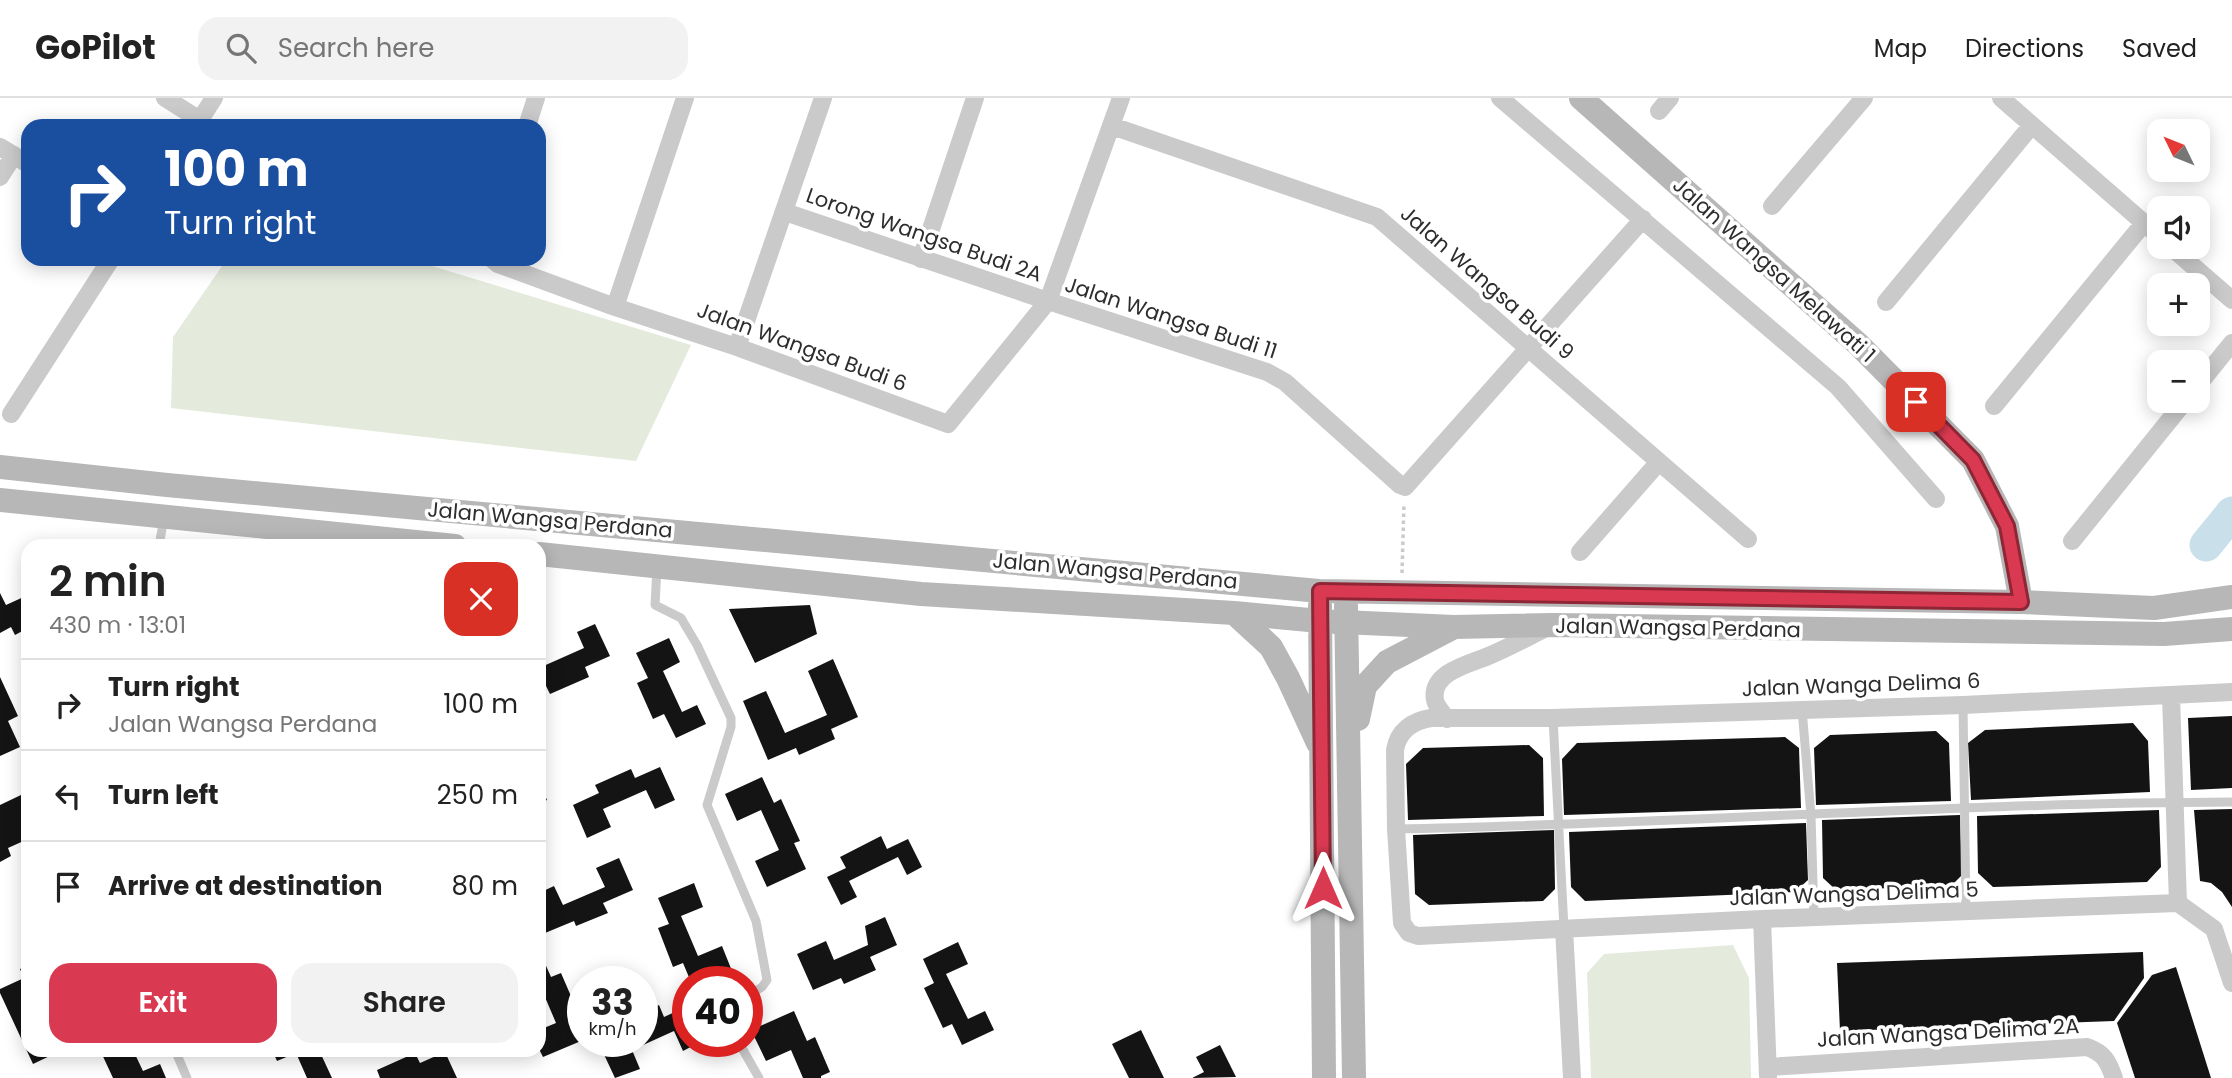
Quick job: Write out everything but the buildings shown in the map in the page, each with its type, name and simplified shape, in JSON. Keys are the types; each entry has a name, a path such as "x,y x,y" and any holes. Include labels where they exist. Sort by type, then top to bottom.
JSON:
{"main road":[{"name":"Jalan Wangsa Melawati 1","path":"1581,98 1858,344 1973,460 2007,526 2021,602"},
{"name":"Jalan Wangsa Perdana","path":"0,467 167,485 1320,591 1346,591 1406,580 2154,608 2232,597"},
{"name":"Jalan Wangsa Perdana","path":"0,500 382,539"},
{"name":"Jalan Wangsa Perdana","path":"546,555 920,594 1234,613 1320,621 1454,627 1553,625 2164,634 2232,629"},
{"path":"1320,591 1324,1078"},
{"path":"1346,591 1354,1078"},
{"path":"1234,613 1270,647 1289,678 1322,752"},
{"path":"1350,751 1366,686 1387,662 1454,627"}],"street":[{"path":"165,98 193,119"},
{"path":"201,119 214,98"},
{"path":"529,119 536,98"},
{"path":"615,306 685,98"},
{"path":"737,347 823,98"},
{"path":"921,259 975,98"},
{"path":"1048,301 1121,98"},
{"path":"1500,98 1838,387 1936,499"},
{"path":"1772,206 1864,98"},
{"path":"2001,98 2147,226"},
{"path":"1886,302 2032,125"},
{"name":"Jalan Wangsa Budi 9","path":"1112,126 1377,217 1748,539"},
{"path":"0,177 14,155"},
{"name":"Lorong Wangsa Budi 2A","path":"785,212 1048,301"},
{"path":"1405,487 1643,219"},
{"path":"1994,406 2144,223"},
{"path":"2185,259 2232,300"},
{"path":"12,414 107,266"},
{"name":"Jalan Wangsa Budi 6","path":"504,266 948,424 1048,301"},
{"name":"Jalan Wangsa Budi 11","path":"1048,301 1278,377 1405,487"},
{"path":"2210,370 2232,343"},
{"path":"2072,541 2175,413"},
{"path":"1580,552 1658,463"},
{"path":"1447,719 1435,702 1436,690 1442,678 1460,665 1485,657 1553,625"},
{"name":"Jalan Wanga Delima 6","path":"1431,935 1418,936 1409,933 1402,923 1396,829 1396,740 1416,721 1963,705 2232,692"},
{"path":"2171,696 2178,904 2214,929 2232,983"},
{"name":"Jalan Wangsa Delima 5","path":"1431,935 1762,919 2178,904"},
{"path":"1762,919 1768,1072"},
{"path":"1564,929 1573,1078"},
{"name":"Jalan Wangsa Delima 2A","path":"1768,1072 2087,1047 2099,1051 2108,1061 2113,1078"}],"lane":[{"path":"160,539 164,518"},
{"path":"657,566 655,605 681,618 697,645 731,718 731,727 707,805 756,920 767,980 763,986"},
{"path":"1963,705 1966,913"},
{"path":"1802,708 1811,816 1814,917"},
{"path":"1553,718 1564,929"},
{"path":"1396,829 1559,826 1966,809 2232,802"},
{"path":"178,1057 187,1078"},
{"path":"747,1057 759,1078"}],"path":[{"path":"1405,487 1406,580"}],"shaded area":[{"path":"222,266 432,266 691,345 636,461 171,408 173,337"},
{"path":"1733,945 1749,978 1751,1078 1591,1078 1587,973 1604,954"}],"waterway":[{"path":"2206,545 2232,513"}],"route":[{"path":"1323,888 1320,591 2021,602 2007,526 1973,460 1916,402"}]}
